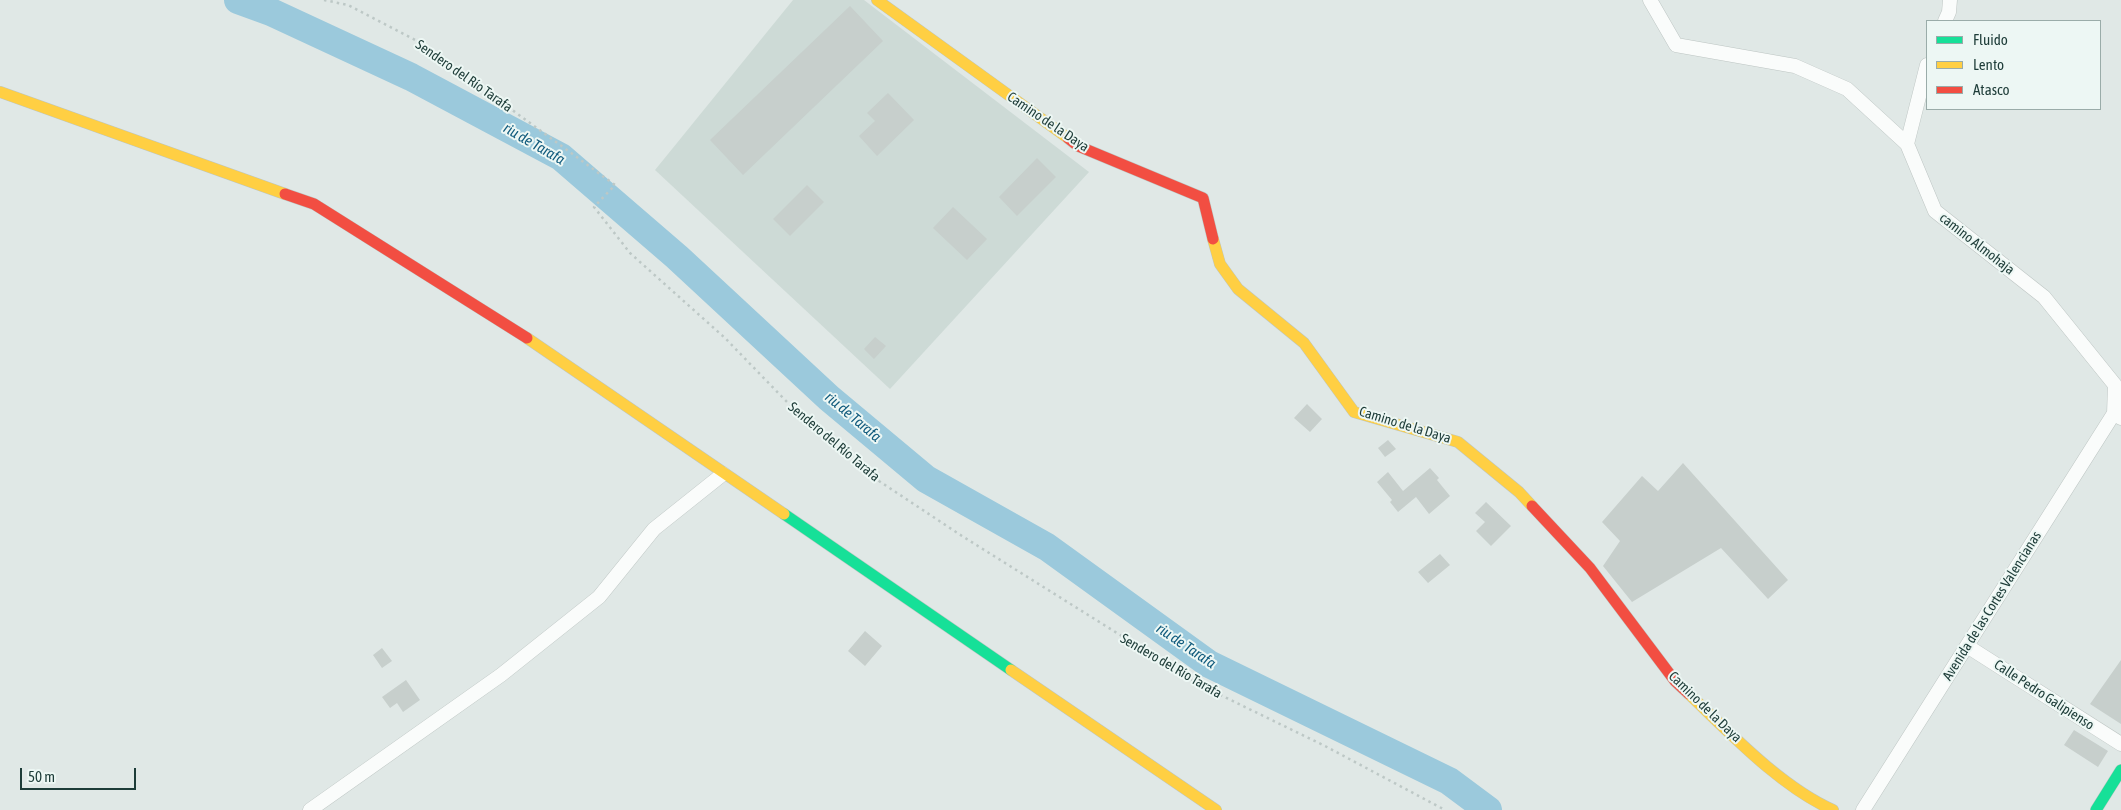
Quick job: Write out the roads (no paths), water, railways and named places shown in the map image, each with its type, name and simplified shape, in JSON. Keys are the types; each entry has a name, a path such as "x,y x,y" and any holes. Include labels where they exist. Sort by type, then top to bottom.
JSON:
{"main road":[{"name":"Camino de la Daya","path":"876,0 1078,146 1203,198 1220,264 1238,289 1304,343 1354,412 1458,442 1511,485 1590,568 1675,681 1741,744 1811,800 1833,810"},
{"path":"0,92 314,204 518,332 1216,810"},
{"path":"2096,810 2121,770"},
{"path":"2108,810 2121,790"}],"street":[{"name":"camino Almohaja","path":"1650,0 1676,45 1795,66 1847,89 1907,144 1935,211 2044,297 2115,385 2119,411"},
{"path":"1945,20 1949,12 1950,0"},
{"path":"1907,144 1926,69"},
{"name":"Avenida de las Cortes Valencianas","path":"1862,810 2119,411"},
{"path":"310,810 501,675 599,597 654,529 723,474"},
{"name":"Calle Pedro Galipienso","path":"1967,646 2121,744"}],"waterway":[{"name":"riu de Tarafa","path":"238,0 271,12 411,77 561,157 677,257 829,398 926,479 1047,547 1209,664 1449,781 1488,810"}]}
